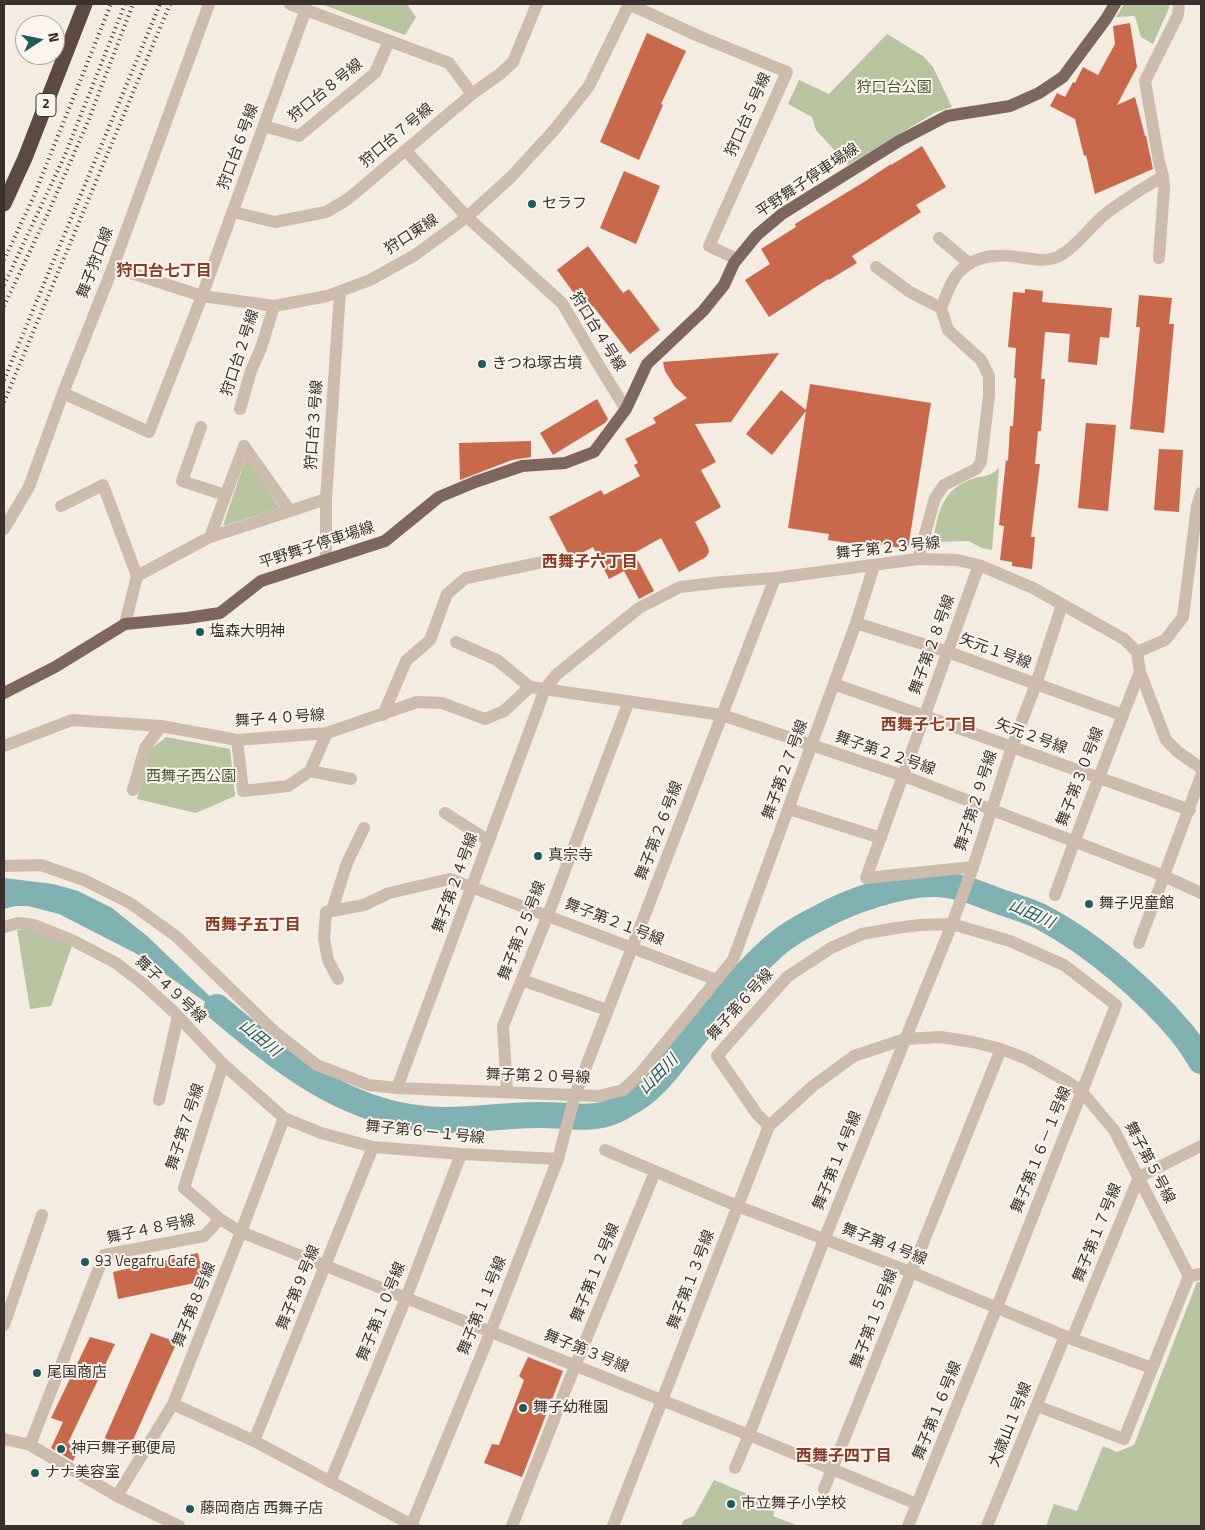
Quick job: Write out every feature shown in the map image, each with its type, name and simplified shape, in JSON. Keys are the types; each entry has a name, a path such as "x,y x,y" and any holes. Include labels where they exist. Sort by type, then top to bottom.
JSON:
{"highway":[{"name":"2","path":"4,204 25,158 85,4"}],"main road":[{"name":"平野舞子停車場線","path":"4,693 55,666 126,624 187,618 220,612 261,581 385,541 439,497 522,466 565,462 594,452 626,409 647,364 703,311 724,285 737,259 757,235 782,214 899,141 947,116 1010,106 1039,93 1064,77 1115,4"}],"street":[{"name":"舞子狩口線","path":"4,530 28,486 113,267 209,4"},
{"path":"290,4 449,63 472,94"},
{"name":"狩口台７号線","path":"233,212 276,222 326,212 348,199 472,94 513,62 537,4"},
{"name":"狩口東線","path":"113,267 202,296 274,306 340,292 370,280 415,255 467,217 511,177 570,112 589,86 629,4"},
{"name":"狩口台５号線","path":"629,4 696,35 787,72 709,246 737,259"},
{"path":"1160,258 1163,176 1144,81 1178,15 1179,4"},
{"name":"狩口台６号線","path":"63,393 149,432 202,296 306,9"},
{"name":"狩口台８号線","path":"264,126 299,136 375,73 389,41"},
{"name":"狩口台４号線","path":"406,151 467,217 562,302 626,409"},
{"path":"918,559 935,498 944,485 976,470 981,462 989,395 989,376 981,360 948,330 941,308 959,271 985,256 1006,255 1042,261 1060,256 1076,244 1093,224 1105,214 1163,176"},
{"path":"939,238 970,264"},
{"path":"876,267 910,292 941,308"},
{"name":"狩口台３号線","path":"326,560 326,499 340,292"},
{"name":"狩口台２号線","path":"240,409 250,371 261,348 274,306"},
{"path":"201,427 182,481 225,495"},
{"path":"210,537 244,446 290,511"},
{"path":"61,506 103,485 137,576 126,624"},
{"path":"1201,493 1197,506 1183,617 1165,640 1137,652 1140,672 1166,740 1178,752 1201,768"},
{"path":"137,576 210,537 326,499"},
{"name":"舞子第２３号線","path":"546,689 556,675 640,608 680,587 775,578 918,559 957,560 979,564 1033,588 1062,604 1124,639 1137,652"},
{"path":"383,715 406,661 430,640 446,594 466,578 548,561"},
{"name":"舞子第２８号線","path":"973,867 866,878 926,716 979,564"},
{"name":"舞子第２７号線","path":"717,980 734,960 856,623 874,566"},
{"name":"舞子第２６号線","path":"575,1096 775,578"},
{"name":"舞子第２９号線","path":"973,867 1012,747 1036,684 1062,604"},
{"name":"矢元１号線","path":"856,623 948,652 1122,715"},
{"path":"456,642 498,660 530,687 546,689"},
{"name":"舞子第３０号線","path":"1055,895 1073,842 1140,672"},
{"name":"矢元２号線","path":"834,684 1190,810"},
{"name":"舞子４０号線","path":"4,746 72,720 161,726 237,740 327,733 417,702 442,703 485,719 504,711 530,687"},
{"name":"舞子第２２号線","path":"546,689 722,716 904,776 1164,876 1201,893"},
{"name":"舞子第２４号線","path":"397,1088 546,689"},
{"name":"舞子第２５号線","path":"507,1092 503,1026 548,915 629,701"},
{"path":"133,790 145,748 161,726"},
{"path":"237,740 243,791 288,786 310,771 327,733"},
{"path":"310,771 351,779"},
{"path":"1139,943 1190,810 1201,776"},
{"path":"789,809 881,838"},
{"path":"445,813 489,841"},
{"path":"338,979 328,960 324,940 329,911 347,863 364,828"},
{"name":"舞子第２０号線","path":"4,866 41,865 84,880 130,903 177,937 276,1033 317,1065 369,1085 397,1088 575,1096 599,1096 623,1090 639,1075 717,980"},
{"name":"舞子第１４号線","path":"735,1468 973,867"},
{"name":"舞子第２１号線","path":"329,911 364,905 389,893 450,878 717,980"},
{"name":"舞子４９号線","path":"4,927 18,923 34,924 72,940 116,963 178,1016 223,1064"},
{"name":"舞子第６号線","path":"769,1126 757,1114 717,1056 787,977 831,948 862,934 920,925 952,924 1010,941 1064,966 1116,1005"},
{"path":"522,980 607,1010"},
{"name":"舞子第１６－１号線","path":"997,1307 1116,1005"},
{"path":"159,1100 178,1016"},
{"name":"舞子第５号線","path":"769,1126 813,1086 854,1056 905,1039 940,1037 1001,1049 1027,1059 1082,1092 1114,1130 1195,1275"},
{"name":"舞子第１５号線","path":"824,1489 1001,1049"},
{"name":"舞子第６－１号線","path":"223,1064 284,1118 321,1133 373,1147 558,1159"},
{"name":"舞子第７号線","path":"223,1064 184,1188 220,1219 242,1232"},
{"name":"舞子第１１号線","path":"412,1526 558,1159 575,1096"},
{"name":"舞子第８号線","path":"117,1496 173,1404 242,1232 284,1118"},
{"name":"舞子第１３号線","path":"613,1526 664,1401 769,1126"},
{"name":"舞子第１７号線","path":"1068,1337 1139,1177 1201,1146"},
{"name":"舞子第９号線","path":"254,1441 373,1147"},
{"name":"舞子第４号線","path":"604,1150 737,1206 911,1272 1068,1337 1152,1368"},
{"name":"舞子第１０号線","path":"330,1482 406,1298 461,1154"},
{"name":"舞子第１２号線","path":"512,1526 575,1366 655,1172"},
{"path":"4,1325 42,1215"},
{"name":"舞子４８号線","path":"30,1445 104,1255 204,1236 220,1219"},
{"name":"舞子第３号線","path":"242,1232 917,1504"},
{"path":"1037,1406 1124,1439 1152,1368 1195,1275"},
{"name":"舞子第１６号線","path":"908,1526 997,1307"},
{"name":"大歳山１号線","path":"987,1526 1068,1337"},
{"path":"173,1404 254,1441 412,1526"},
{"path":"4,1438 30,1445 117,1496 179,1526"}],"green space":[{"path":"321,4 407,4 416,17 405,35"},
{"path":"1124,4 1169,4 1153,44 1141,37 1135,16 1116,17"},
{"name":"狩口台公園","path":"887,34 923,56 933,67 952,107 936,112 848,165 816,130 812,117 788,104 799,80 829,94"},
{"path":"246,457 280,508 223,526"},
{"path":"999,468 992,550 982,548 968,541 933,542 940,511 944,502 955,488 964,482 990,474"},
{"name":"西舞子西公園","path":"166,737 230,749 235,796 196,813 137,799 150,750"},
{"path":"33,929 72,946 51,1006 30,1009 17,930"},
{"path":"1197,1282 1201,1282 1201,1526 1046,1526 1054,1504 1077,1511 1103,1446 1117,1452 1134,1445"},
{"path":"714,1480 776,1506 773,1516 796,1525 681,1526 684,1520 694,1516"}],"water":[{"path":"4,878 53,884 78,891 112,908 147,936 244,1029 135,953 59,914 28,906 15,906 4,909"}],"building":[{"path":"1130,23 1137,67 1117,105 1135,97 1153,169 1095,194 1075,119 1050,106 1057,93 1065,97 1083,67 1098,75 1115,44 1113,26"},
{"path":"647,33 686,51 661,104 663,105 639,160 600,142"},
{"path":"922,146 946,187 916,205 921,212 852,256 857,263 828,279 769,317 745,280 770,264 761,249 796,227 795,224"},
{"path":"624,171 660,186 636,244 600,228"},
{"path":"588,246 623,293 629,289 660,330 630,354 593,306 587,311 557,270"},
{"path":"1025,289 1043,291 1042,302 1112,308 1109,338 1100,337 1097,365 1068,362 1070,334 1045,332 1041,379 1045,379 1041,431 1038,431 1035,464 1040,464 1031,537 1035,537 1032,569 1012,566 1012,562 1000,560 1004,526 999,525 1006,460 1008,461 1010,426 1013,426 1016,378 1014,378 1016,348 1008,347 1013,292 1025,293"},
{"path":"1139,295 1172,298 1169,324 1174,324 1164,433 1130,429 1140,327 1136,327"},
{"path":"779,353 731,422 695,424 716,462 701,470 721,507 695,522 708,547 709,552 706,557 679,572 661,538 634,553 654,591 639,599 624,571 609,579 593,547 571,559 549,517 601,490 604,495 640,476 634,465 638,463 625,439 656,423 653,418 687,398 675,387 665,371 663,362"},
{"path":"810,384 931,403 908,549 862,542 862,545 828,540 829,534 788,528 806,411 772,455 746,434 781,390 806,410"},
{"path":"597,399 608,419 605,423 553,455 540,433"},
{"path":"1086,423 1116,425 1108,511 1078,508"},
{"path":"531,441 531,457 512,460 460,480 459,443"},
{"path":"1159,449 1183,450 1179,512 1154,510"},
{"path":"198,1253 204,1281 118,1299 113,1272"},
{"path":"151,1333 177,1342 129,1449 103,1442"},
{"path":"90,1337 115,1344 68,1443 79,1448 73,1461 51,1448 63,1422 51,1418"},
{"path":"528,1357 563,1371 522,1477 484,1463 492,1444 499,1445 524,1380 519,1376"}],"waterway":[{"name":"山田川","path":"217,1007 264,1045 313,1080 339,1094 394,1114 439,1120 522,1115 598,1116 620,1108 636,1099 652,1086 737,984 775,945 787,936 845,905 876,894 907,886 936,884 968,890 1029,912 1047,920 1083,942 1119,970 1153,1001 1184,1035 1201,1061"}],"railway":[{"path":"4,260 33,198 111,4"},
{"path":"4,285 65,155 125,4"},
{"path":"4,306 50,209 89,119 133,4"},
{"path":"4,380 160,4"},
{"path":"4,402 170,4"}],"place":[{"name":"セラフ","path":"532,204"},
{"name":"きつね塚古墳","path":"482,364"},
{"name":"塩森大明神","path":"200,632"},
{"name":"真宗寺","path":"538,856"},
{"name":"舞子児童館","path":"1089,904"},
{"name":"93 Vegafru Cafe","path":"85,1262"},
{"name":"尾国商店","path":"37,1373"},
{"name":"舞子幼稚園","path":"523,1408"},
{"name":"神戸舞子郵便局","path":"61,1449"},
{"name":"ナナ美容室","path":"35,1473"},
{"name":"市立舞子小学校","path":"731,1504"},
{"name":"藤岡商店 西舞子店","path":"190,1509"}],"district":[{"name":"狩口台七丁目","path":"164,272"},
{"name":"西舞子六丁目","path":"590,563"},
{"name":"西舞子七丁目","path":"929,726"},
{"name":"西舞子五丁目","path":"253,926"},
{"name":"西舞子四丁目","path":"844,1457"}]}
